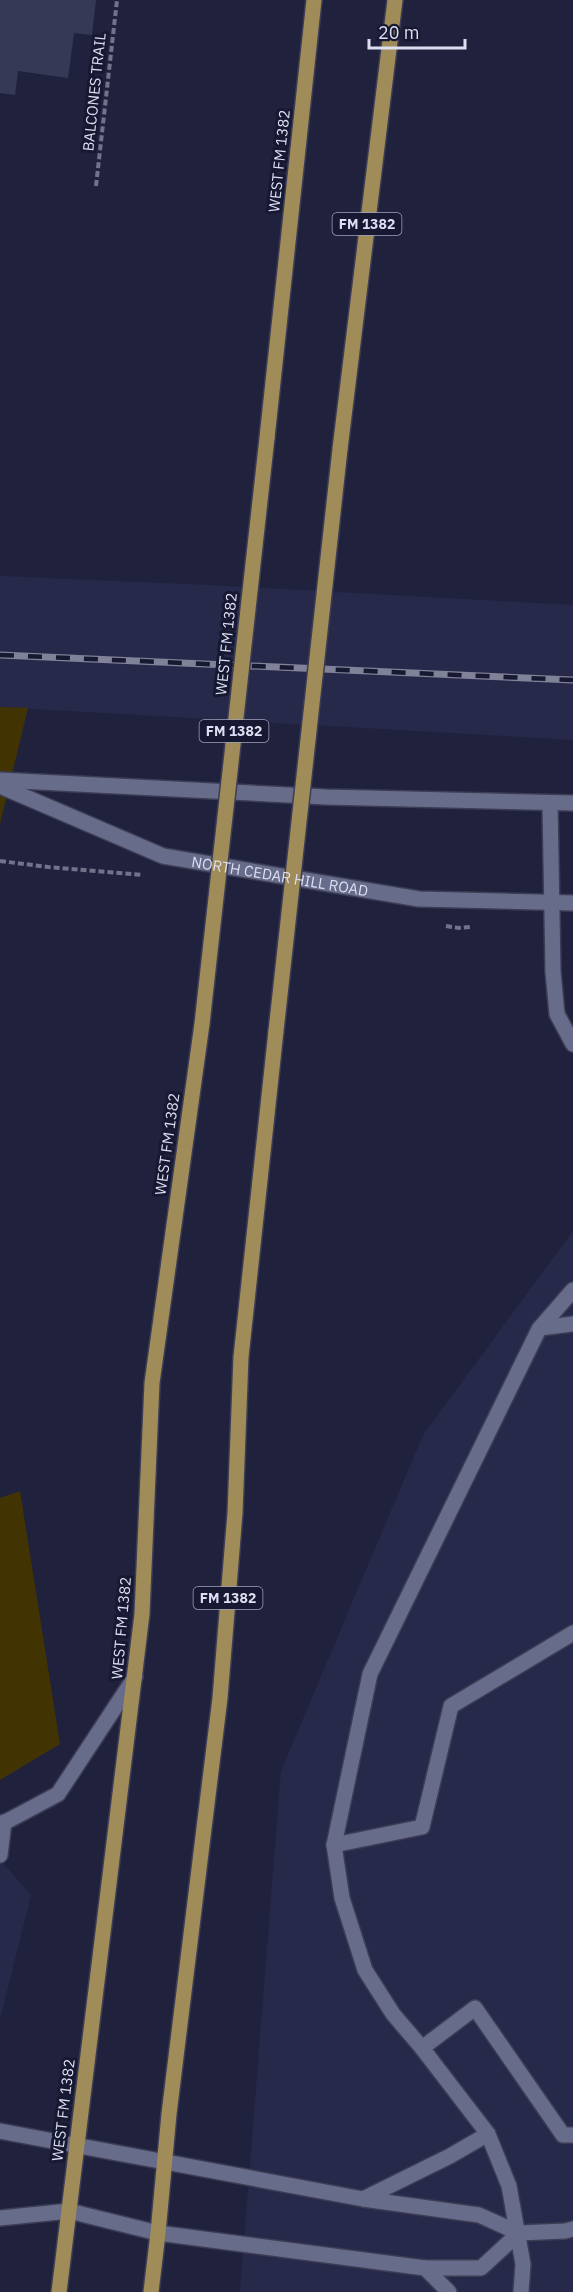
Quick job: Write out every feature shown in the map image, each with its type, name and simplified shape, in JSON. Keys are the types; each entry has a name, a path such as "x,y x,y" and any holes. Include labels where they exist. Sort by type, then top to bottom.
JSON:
{"main road":[{"name":"WEST FM 1382","path":"59,2292 142,1614 152,1383 202,1024 314,0"},
{"name":"FM 1382","path":"151,2292 166,2163 169,2114 220,1698 235,1513 242,1357 276,1031 340,449 395,0"}],"street":[{"path":"0,780 326,797 573,803"},
{"name":"NORTH CEDAR HILL ROAD","path":"0,786 163,856 419,899 573,903"},
{"path":"550,803 553,972 557,1014 573,1044"},
{"path":"521,2292 523,2264 519,2233 509,2186 488,2134 393,2014 365,1970 342,1898 334,1845 370,1674 540,1328 573,1290"},
{"path":"540,1328 573,1324"},
{"path":"334,1845 422,1827 451,1706 573,1633"},
{"path":"0,1855 2,1823 58,1794 135,1677"},
{"path":"422,2048 475,2008 563,2135 573,2135"},
{"path":"0,2132 363,2199 478,2215 519,2233 573,2229"},
{"path":"363,2199 450,2156 488,2134"},
{"path":"0,2218 69,2211 158,2233 425,2268 481,2268 519,2233"},
{"path":"425,2268 449,2292"}],"path":[{"name":"BALCONES TRAIL","path":"96,186 117,0"}],"shaded area":[{"path":"0,576 573,605 573,740 0,707"},
{"path":"0,707 28,708 0,824"},
{"path":"573,1231 573,2292 240,2292 281,1771 423,1435"},
{"path":"20,1491 60,1744 0,1780 0,1498"},
{"path":"0,1860 31,1895 0,2019"}],"building":[{"path":"0,0 96,0 92,35 74,33 68,78 18,71 15,95 0,93"}],"railway":[{"path":"0,655 573,680"}]}
